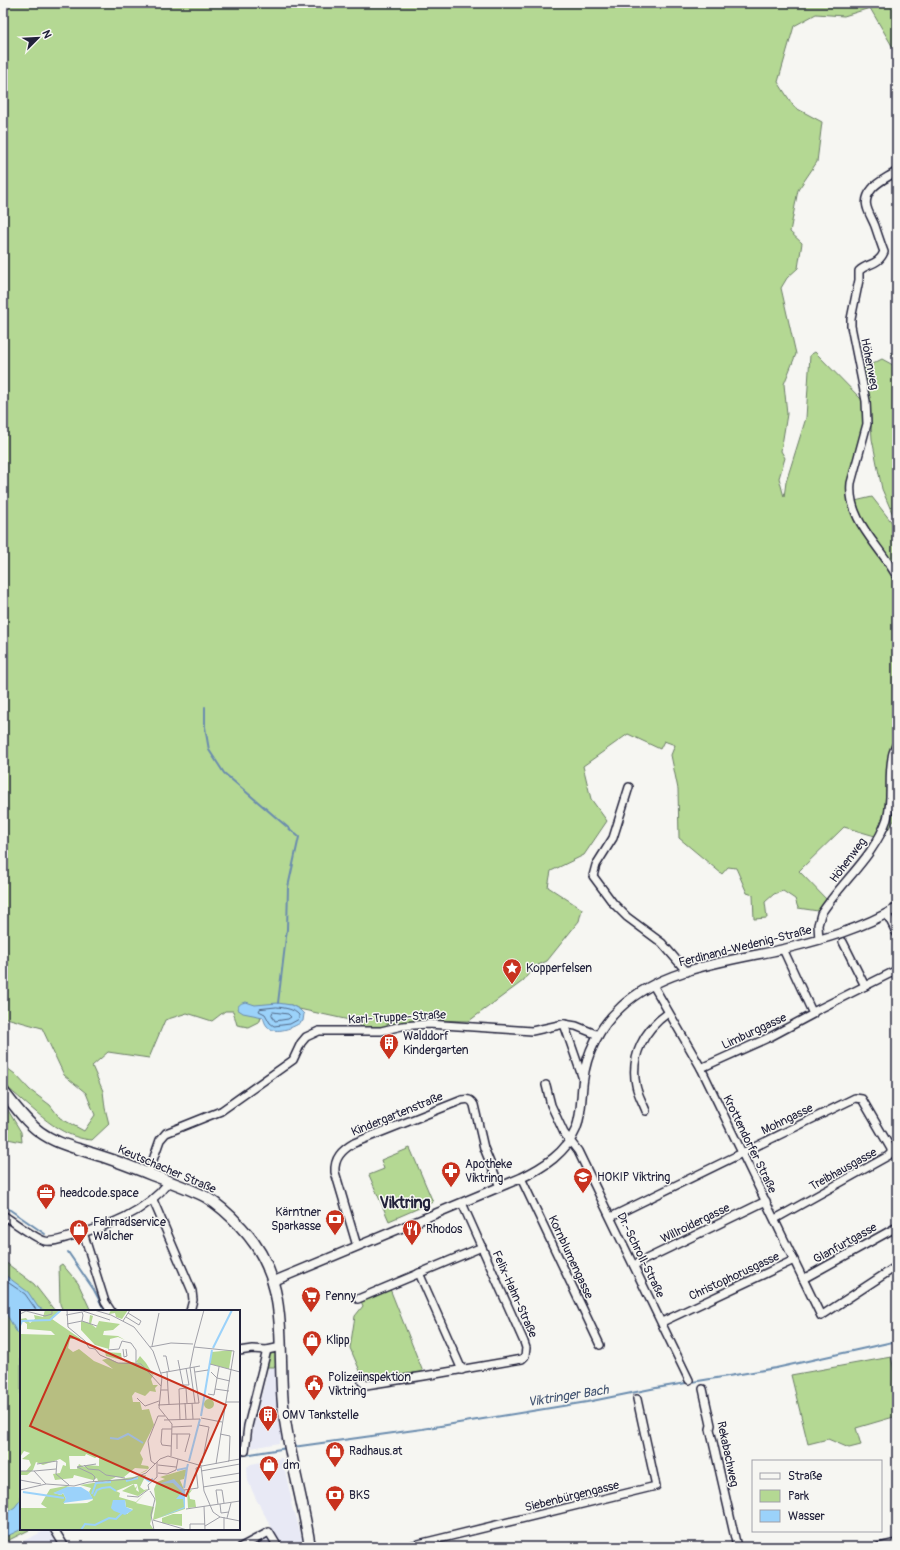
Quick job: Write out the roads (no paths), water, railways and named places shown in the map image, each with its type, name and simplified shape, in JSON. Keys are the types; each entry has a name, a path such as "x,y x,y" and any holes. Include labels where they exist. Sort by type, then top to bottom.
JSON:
{"main road":[{"name":"Keutschacher Straße","path":"3,1091 29,1123 54,1141 106,1157 204,1196 223,1209 234,1219 246,1231 261,1253 274,1281 280,1314 281,1379 290,1456 310,1547"},
{"name":"Keutschacher Straße","path":"306,1524 318,1547"}],"street":[{"name":"Höhenweg","path":"897,171 878,183 868,195 866,209 874,225 884,252 883,256 874,264 862,268 859,271 859,280 851,319 851,326 866,402 867,424 851,483 850,492 854,512 897,577"},
{"name":"Höhenweg","path":"819,940 818,925 821,914 865,860 879,836 886,820 889,810 892,756 897,743"},
{"path":"629,788 613,838 596,865 593,876 626,917 662,943 687,972"},
{"name":"Ferdinand-Wedenig-Straße","path":"274,1281 521,1178 536,1171 553,1159 570,1140 576,1128 580,1115 583,1079 588,1060 598,1035 620,1007 638,993 653,985 687,972 850,931 897,908"},
{"path":"887,914 897,934"},
{"path":"844,942 865,986"},
{"path":"783,949 813,1012"},
{"name":"Limburggasse","path":"701,1068 770,1037 812,1015 813,1012 897,970"},
{"name":"Krottendorfer Straße","path":"653,985 701,1068 821,1316 897,1266"},
{"path":"646,1111 636,1086 635,1066 639,1047 650,1029 668,1013"},
{"name":"Karl-Truppe-Straße","path":"148,1174 158,1145 166,1133 221,1111 293,1060 301,1043 306,1037 319,1031 381,1031 402,1026 428,1024 532,1031 564,1024 576,1026 598,1035"},
{"path":"564,1024 583,1079"},
{"name":"Dr.-Schroll-Straße","path":"546,1085 551,1105 564,1133 578,1150 689,1380"},
{"name":"Mohngasse","path":"611,1217 855,1098 865,1101"},
{"name":"Kindergartenstraße","path":"357,1246 334,1172 336,1160 341,1153 354,1143 462,1100 472,1100 484,1148 500,1187"},
{"name":"Treibhausgasse","path":"775,1219 891,1153 891,1149 865,1101"},
{"name":"Kornblumengasse","path":"521,1178 600,1345"},
{"path":"3,1216 41,1239 54,1240 106,1225 127,1216 153,1200 169,1182"},
{"path":"153,1200 192,1291 194,1300 190,1310"},
{"name":"Willroidergasse","path":"634,1265 766,1201"},
{"name":"Felix-Hahn-Straße","path":"362,1382 366,1384 462,1370 522,1359 526,1353 524,1342 462,1203"},
{"name":"Glanfurtgasse","path":"803,1279 897,1226"},
{"path":"83,1232 105,1302 110,1310"},
{"name":"Felix-Hahn-Straße","path":"358,1299 482,1247"},
{"name":"Christophorusgasse","path":"662,1322 794,1260"},
{"path":"419,1273 462,1370"},
{"path":"240,1351 252,1348 267,1350 281,1347"},
{"path":"245,1451 248,1426 267,1350"},
{"name":"Rekabachweg","path":"703,1389 711,1426 710,1429 736,1547"},
{"name":"Siebenbürgengasse","path":"406,1547 656,1486 637,1399"},
{"path":"55,1530 65,1547"},
{"path":"241,1547 269,1532 278,1547"},
{"path":"879,1547 897,1543"}],"water":[{"path":"246,1002 255,1005 278,1003 291,1005 299,1009 304,1014 303,1021 285,1030 271,1029 266,1025 263,1017 243,1013 237,1009 240,1004"},
{"path":"5,1275 28,1292 38,1307 43,1310 20,1310 20,1334 16,1331 3,1308 3,1276"},
{"path":"20,1500 20,1530 3,1538 3,1515 15,1507"}],"waterway":[{"path":"205,707 205,727 209,750 224,773 299,837 288,887 287,929 278,1003"},
{"name":"Viktringer Bach","path":"3,1205 45,1234"},
{"name":"Viktringer Bach","path":"68,1252 94,1290 104,1310"},
{"name":"Viktringer Bach","path":"293,1447 422,1429 587,1402 656,1388 776,1368 897,1341"},
{"name":"Viktringer Bach","path":"240,1456 287,1448"}],"place":[{"name":"Kopperfelsen","path":"512,985"},
{"name":"Walddorf Kindergarten","path":"389,1060"},
{"name":"Apotheke Viktring","path":"451,1188"},
{"name":"HOKIP Viktring","path":"583,1194"},
{"name":"headcode.space","path":"46,1210"},
{"name":"Kärntner Sparkasse","path":"335,1236"},
{"name":"Fahrradservice Walcher","path":"79,1246"},
{"name":"Rhodos","path":"412,1246"},
{"name":"Penny","path":"311,1313"},
{"name":"Klipp","path":"312,1357"},
{"name":"Polizeiinspektion Viktring","path":"314,1401"},
{"name":"OMV Tankstelle","path":"268,1432"},
{"name":"Radhaus.at","path":"335,1468"},
{"name":"dm","path":"269,1482"},
{"name":"BKS","path":"335,1512"}],"district":[{"name":"Viktring","path":"405,1202"}]}
